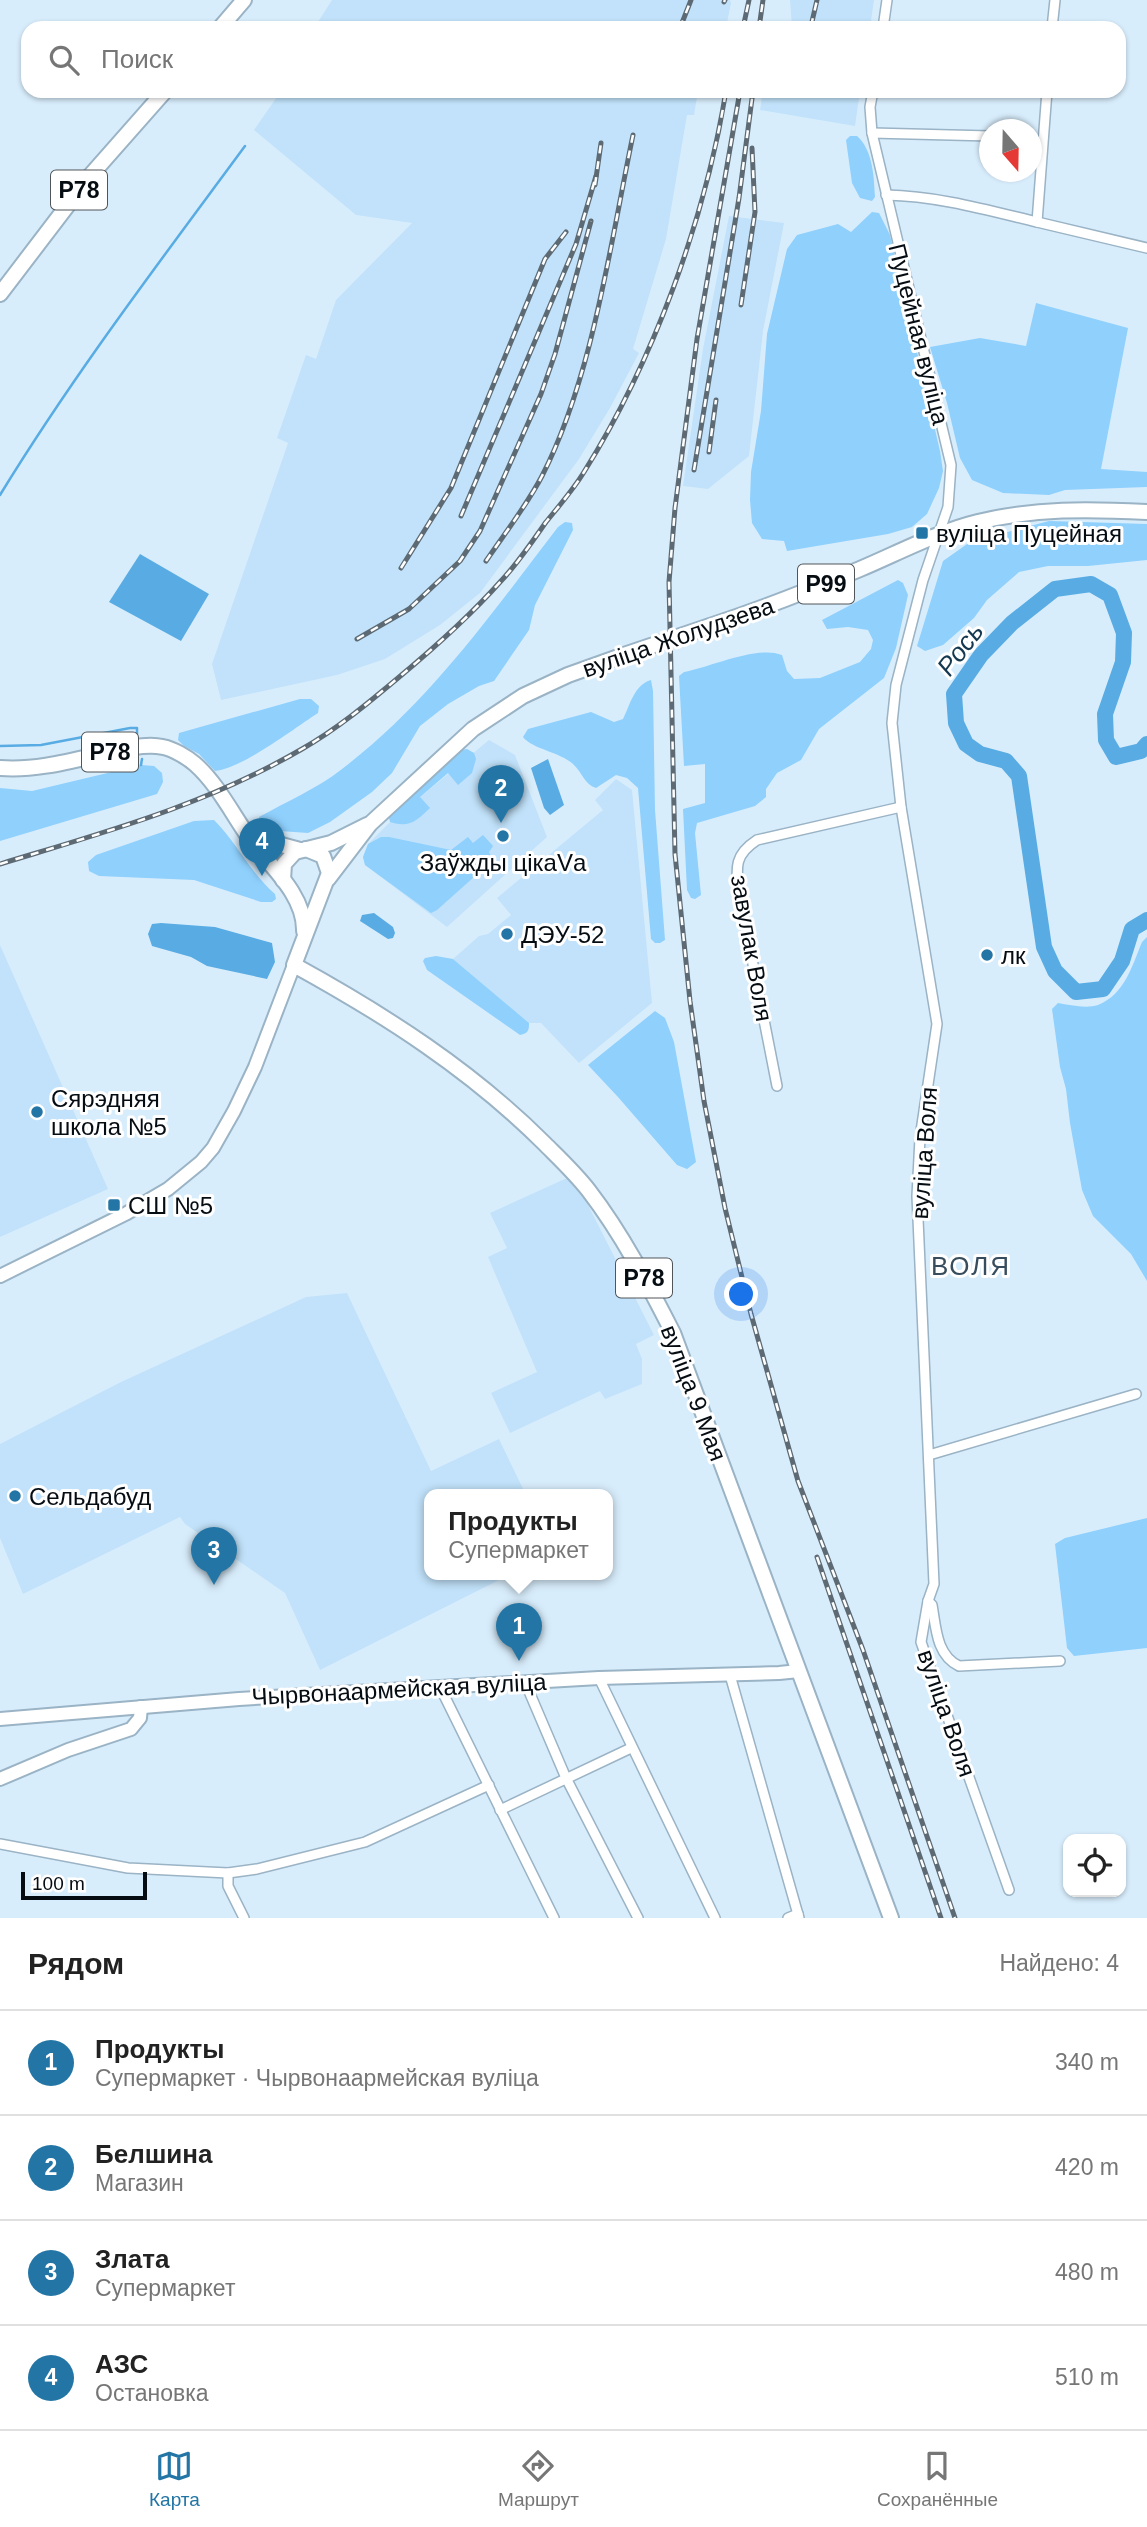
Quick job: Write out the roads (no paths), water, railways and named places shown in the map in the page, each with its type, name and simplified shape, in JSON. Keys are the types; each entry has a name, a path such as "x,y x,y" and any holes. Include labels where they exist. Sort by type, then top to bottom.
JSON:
{"main road":[{"path":"226,21 244,0"},
{"name":"Р78","path":"0,294 90,176 159,98"},
{"name":"вуліца Жолудзева","path":"370,824 473,729 523,696 568,675 792,598 976,523 1070,509 1147,512"},
{"name":"Р78","path":"0,768 54,764 134,747 164,747 196,765 287,886 303,914 304,935"},
{"name":"Р99","path":"303,850 331,843 370,824"},
{"name":"Р99","path":"327,882 370,824"},
{"path":"248,836 323,856 328,867 327,882 294,965"},
{"path":"303,850 290,855 284,864 287,886 301,896 313,895 327,882"},
{"name":"вуліца 9 Мая","path":"294,965 408,1032 469,1075 519,1118 588,1189 618,1232 673,1333 891,1918"}],"street":[{"path":"884,21 887,0"},
{"path":"1053,21 1055,0"},
{"name":"Пуцейная вуліца","path":"872,98 872,133 951,465 948,507 940,536"},
{"path":"1037,222 1046,98"},
{"path":"872,133 979,136"},
{"path":"886,195 913,196 970,206 1147,248"},
{"name":"вуліца Воля","path":"940,536 923,580 895,685 892,723 901,807 937,1024 920,1138 917,1196 934,1584 928,1601 921,1642 1009,1889"},
{"name":"завулак Воля","path":"777,1086 739,892 739,856 757,840 901,807"},
{"path":"0,1276 127,1213 168,1189 201,1162 213,1148 244,1089 294,965"},
{"path":"929,1455 1136,1394"},
{"path":"928,1601 932,1605 944,1654 949,1661 959,1666 1060,1661"},
{"name":"Чырвонаармейская вуліца","path":"0,1719 440,1687 799,1671"},
{"path":"730,1675 799,1916 788,1918"},
{"path":"599,1678 715,1918"},
{"path":"525,1682 566,1779 638,1918"},
{"path":"440,1687 554,1918"},
{"path":"0,1779 68,1749 131,1729 140,1718 141,1707"},
{"path":"500,1810 631,1748"},
{"path":"0,1844 128,1868 228,1872 257,1869 365,1842 489,1785"},
{"path":"228,1872 228,1886 244,1918"}],"waterway":[{"path":"0,495 88,361 245,146"},
{"name":"Рось","path":"1147,744 1141,751 1116,757 1106,740 1105,714 1123,662 1124,633 1110,595 1091,584 1055,589 1012,623 981,655 954,694 956,723 966,744 980,754 1006,761 1019,776 1044,947 1055,971 1076,992 1103,989 1122,961 1132,929 1147,920"},
{"path":"0,746 41,745 130,728 137,728 137,734"},
{"path":"141,765 142,759"}],"railway":[{"path":"683,21 691,0"},
{"path":"744,21 749,0"},
{"path":"760,21 763,0"},
{"path":"812,21 817,0"},
{"path":"0,864 154,816 266,769 340,725 425,655 489,594 519,560 580,479 632,384 654,337 690,239 705,189 725,98"},
{"path":"739,98 697,339 675,508 669,582 675,854 690,1001 704,1101 725,1208 751,1314 798,1481 863,1650 955,1918"},
{"path":"694,470 739,198 752,98"},
{"path":"486,561 523,508 560,437 598,309 633,135"},
{"path":"595,185 601,143"},
{"path":"741,305 755,212 752,148"},
{"path":"461,516 576,244 596,176"},
{"path":"357,639 409,609 460,561 480,531 541,394 555,354 591,221"},
{"path":"401,568 451,488 545,259 566,232"},
{"path":"709,452 716,400"},
{"path":"817,1557 941,1918"}],"place":[{"name":"вуліца Пуцейная","path":"922,533"},
{"name":"Белшина","path":"501,823"},
{"name":"Заўжды цікаVа","path":"503,836"},
{"name":"АЗС","path":"262,876"},
{"name":"ДЭУ-52","path":"507,934"},
{"name":"лк","path":"987,955"},
{"name":"Сярэдняя школа №5","path":"37,1112"},
{"name":"СШ №5","path":"114,1205"},
{"name":"Сельдабуд","path":"15,1496"},
{"name":"Злата","path":"214,1585"},
{"name":"Продукты","path":"519,1661"}],"district":[{"name":"ВОЛЯ","path":"971,1266"}]}
